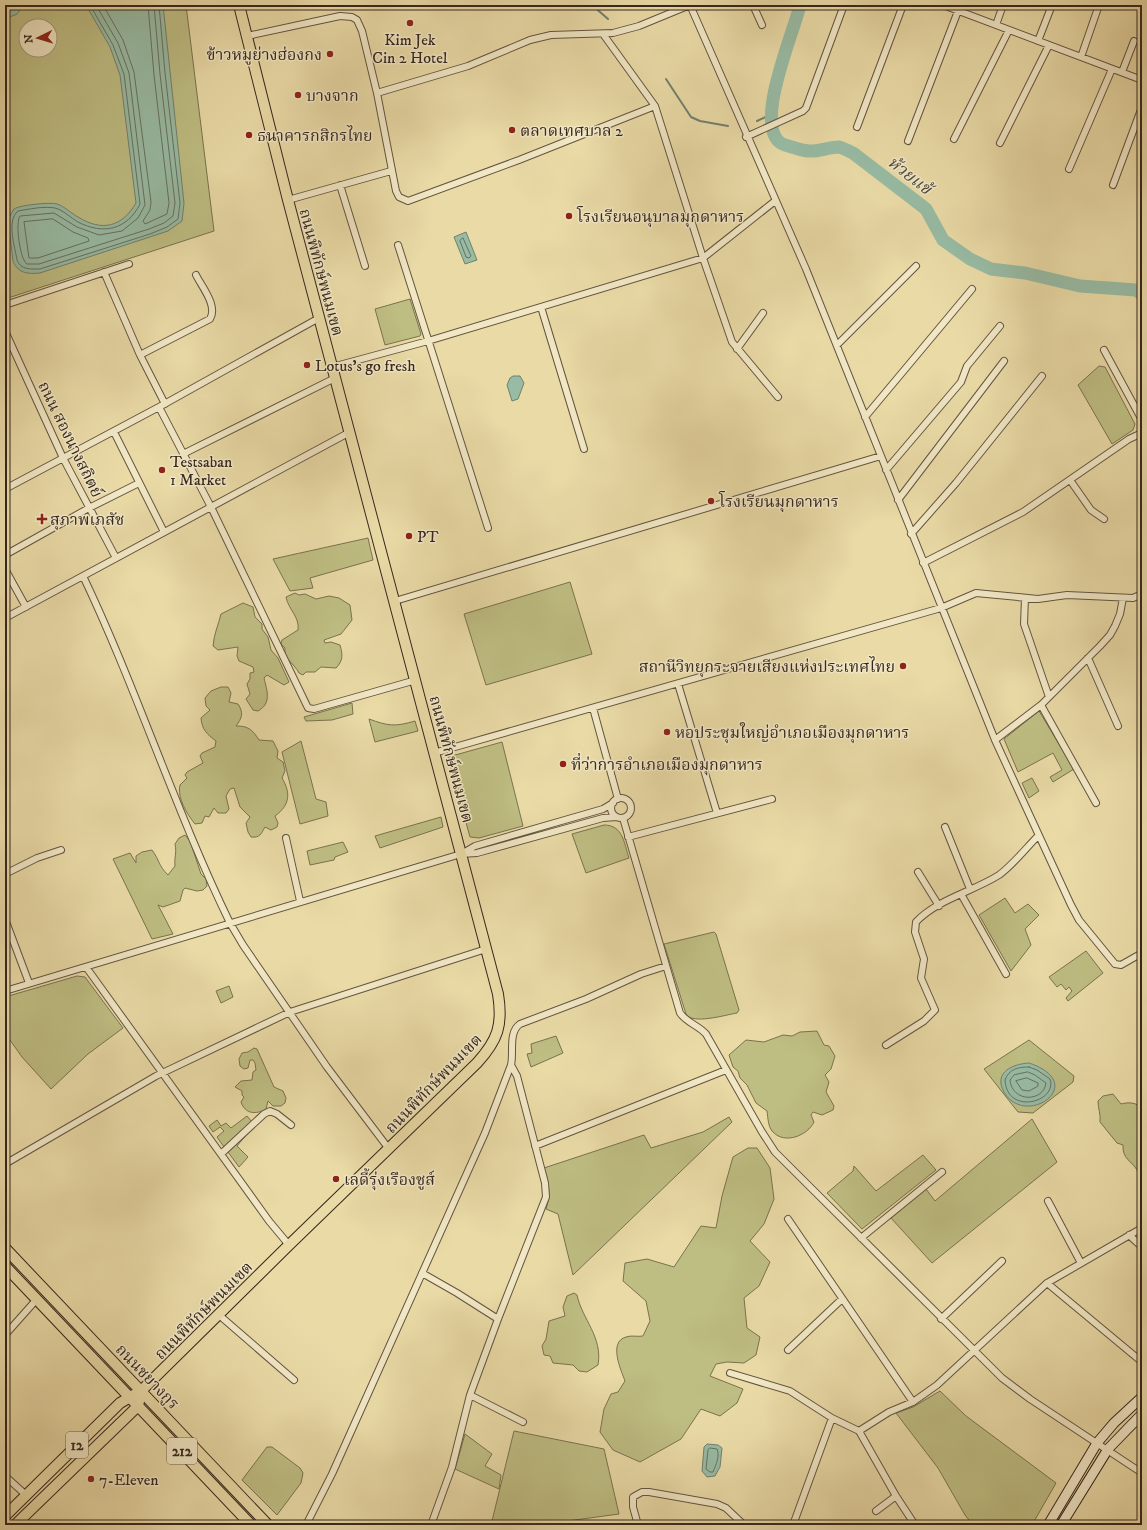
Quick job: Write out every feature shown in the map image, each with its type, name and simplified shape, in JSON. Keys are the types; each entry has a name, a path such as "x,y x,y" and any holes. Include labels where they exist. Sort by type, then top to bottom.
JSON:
{"main road":[{"name":"ถนนพิทักษ์พนมเขต","path":"130,1397 142,1390 477,1063 494,1042 500,1021 501,1008 486,949 288,200 239,5"},
{"name":"ถนนชยางกูร","path":"5,1248 142,1390 268,1525"},
{"name":"ถนนชยางกูร","path":"5,1266 251,1525"},
{"path":"138,1406 142,1390"},
{"name":"12","path":"5,1516 120,1403 130,1397"},
{"path":"1048,1525 1097,1443 1114,1423 1142,1397"},
{"name":"12","path":"15,1525 138,1406"},
{"path":"1061,1525 1108,1449 1142,1414"}],"street":[{"path":"378,93 468,66 530,40 551,36 603,34 639,26 690,5 836,345 995,740 1038,836 1079,920 1113,963 1121,965 1142,953"},
{"path":"753,5 762,25"},
{"path":"746,137 798,114 806,108 844,5"},
{"path":"857,127 903,5"},
{"path":"943,5 957,8 996,25 1142,80"},
{"path":"996,25 1003,5"},
{"path":"1038,41 1052,5"},
{"path":"1081,57 1099,5"},
{"path":"908,141 957,8"},
{"path":"247,36 340,16 352,17 356,20 362,30 378,93 391,171 396,191 399,197 403,200 413,200 655,106"},
{"path":"954,138 1009,30"},
{"path":"603,34 655,106 703,258 732,342 778,397"},
{"path":"1122,72 1134,41"},
{"path":"1000,143 1049,45"},
{"path":"1069,169 1112,69"},
{"path":"1113,185 1142,107"},
{"path":"288,200 391,171"},
{"path":"340,185 365,266"},
{"path":"332,367 541,308 703,258 775,201"},
{"path":"398,244 488,528"},
{"path":"5,305 129,264"},
{"path":"836,345 916,266"},
{"path":"104,272 183,454 211,507 309,710 416,680"},
{"path":"140,355 210,319 212,315 212,306 196,274"},
{"path":"865,417 972,289"},
{"path":"541,308 584,449"},
{"path":"737,349 763,313"},
{"path":"5,489 162,406 319,318"},
{"path":"886,470 961,382 967,366 1000,326"},
{"name":"ถนน สองนางสถิตย์","path":"5,331 63,458 116,558"},
{"path":"1104,350 1142,420"},
{"path":"898,500 1004,361"},
{"path":"911,534 956,483 1042,376"},
{"path":"183,454 335,378"},
{"path":"114,432 164,532"},
{"path":"5,618 350,432"},
{"path":"923,563 1023,512 1129,439 1142,434"},
{"path":"395,602 881,456"},
{"path":"1070,480 1091,510 1104,519"},
{"path":"5,555 89,508 139,483"},
{"path":"5,569 26,607"},
{"path":"83,576 108,628 140,709 230,923 243,945 327,1067 389,1149"},
{"path":"434,753 941,608 976,593 991,593 1038,599 1067,595 1133,598 1142,594"},
{"path":"1024,598 1024,624 1049,698"},
{"path":"995,740 1049,698 1110,635 1120,614 1123,598"},
{"path":"1088,658 1118,726"},
{"path":"678,684 717,813"},
{"path":"1041,705 1096,803"},
{"path":"593,708 616,801 611,809 620,818 628,837 680,1013 684,1019 701,1028 706,1034 762,1132 776,1152 1002,1378 1030,1399 1108,1449 1142,1473"},
{"path":"628,837 772,799"},
{"path":"5,991 300,901 461,854 477,853 603,818 620,818 630,812 630,806 627,801 616,801 603,809 475,846 461,854"},
{"path":"945,828 970,889"},
{"path":"886,1045 924,1021 935,1010 921,978 924,959 915,928 916,922 939,906 999,874 1038,836"},
{"path":"286,838 300,901"},
{"path":"5,874 37,858 61,850"},
{"path":"918,872 939,906"},
{"path":"960,894 1006,974"},
{"path":"5,919 29,984"},
{"path":"5,1164 163,1072 290,1012 486,949"},
{"path":"306,1525 332,1474 485,1133 511,1066 513,1056 513,1033 518,1025 586,999 641,974 666,966"},
{"path":"86,967 269,1221 289,1245"},
{"path":"432,1525 452,1467 470,1395 546,1197 545,1182 536,1146 517,1076 511,1066"},
{"path":"536,1146 726,1070"},
{"path":"221,1154 264,1114 270,1111 277,1114 291,1125"},
{"path":"861,1238 942,1172"},
{"path":"1048,1201 1081,1263"},
{"path":"788,1219 913,1402"},
{"path":"859,1431 890,1412 913,1402 938,1385 973,1350 1047,1284 1142,1228"},
{"path":"1128,1235 1142,1247"},
{"path":"941,1318 1002,1260"},
{"path":"422,1273 458,1293 498,1319"},
{"path":"1047,1284 1142,1362"},
{"path":"5,1334 37,1299"},
{"path":"788,1350 842,1299"},
{"path":"219,1315 294,1380"},
{"path":"730,1373 790,1391 832,1418 859,1431 896,1496 915,1525"},
{"path":"470,1395 523,1422"},
{"path":"793,1525 832,1418"},
{"path":"5,1476 26,1495"},
{"path":"638,1525 633,1506 633,1497 642,1492 649,1492 717,1504 726,1508 744,1525"},
{"path":"876,1511 896,1496"}],"shaded area":[{"path":"5,5 186,5 214,231 5,299"},
{"path":"410,299 421,334 420,336 385,345 375,309"},
{"path":"1099,366 1105,367 1135,424 1133,430 1112,444 1078,385"},
{"path":"368,538 373,560 310,578 313,588 290,591 273,559"},
{"path":"570,582 592,654 486,685 464,614"},
{"path":"295,593 299,595 305,594 316,599 329,596 339,598 350,605 352,620 341,634 324,640 325,643 331,642 340,645 342,658 336,668 321,667 315,672 306,672 303,675 299,673 287,658 285,648 281,644 282,640 298,630 298,625 296,617 286,597"},
{"path":"243,603 253,607 255,617 262,624 262,629 268,637 271,650 278,658 289,682 284,685 267,675 264,678 267,700 258,711 253,710 246,699 250,694 247,684 250,679 250,673 254,672 253,667 239,661 237,656 238,647 218,650 213,646 221,614"},
{"path":"221,687 228,687 231,693 229,702 238,704 241,710 241,718 236,726 249,729 259,740 273,741 278,751 277,758 283,762 285,771 282,778 287,789 288,798 284,808 275,816 278,823 277,827 271,830 265,827 261,834 256,837 251,837 248,832 246,823 250,817 240,807 234,788 230,789 226,796 229,809 226,813 218,813 214,808 209,817 205,816 202,823 195,824 186,811 181,800 179,790 180,785 187,778 185,775 187,772 203,763 200,756 202,753 215,747 216,741 202,726 201,718 210,710 206,706 205,698 211,691"},
{"path":"352,703 353,714 332,720 306,721 304,717"},
{"path":"1039,711 1074,769 1053,782 1050,777 1062,770 1053,753 1018,772 1004,739"},
{"path":"369,719 392,725 415,721 418,731 375,742"},
{"path":"301,741 316,799 326,802 328,816 300,824 282,752"},
{"path":"502,742 523,826 479,838 470,837 448,757"},
{"path":"1032,778 1039,791 1029,798 1022,783"},
{"path":"441,817 443,827 380,848 375,836"},
{"path":"604,825 615,828 619,831 624,841 629,858 586,873 572,834"},
{"path":"185,835 190,841 201,874 206,879 207,886 203,890 197,891 185,888 180,901 163,907 158,905 173,934 152,939 113,859 130,853 136,863 136,856 142,852 152,850 162,868 168,875 175,866 175,844 179,838"},
{"path":"343,842 348,852 335,857 334,860 310,865 307,851"},
{"path":"1005,898 1015,913 1028,904 1039,915 1025,929 1031,945 1011,971 979,915"},
{"path":"714,932 716,934 739,1010 737,1013 695,1019 686,1014 664,944"},
{"path":"1086,951 1103,973 1068,1001 1066,998 1072,991 1069,987 1066,990 1061,984 1057,987 1049,977"},
{"path":"77,976 85,977 123,1028 88,1054 51,1089 22,1057 5,1033 5,997"},
{"path":"229,986 233,997 221,1003 216,991"},
{"path":"817,1031 824,1045 829,1046 835,1056 831,1069 825,1075 829,1082 826,1092 834,1106 833,1110 822,1115 813,1112 811,1115 814,1122 811,1127 796,1137 784,1138 778,1136 770,1128 767,1111 756,1103 747,1085 740,1078 738,1071 733,1067 729,1055 746,1040 764,1042 783,1035 792,1036 800,1032"},
{"path":"556,1036 563,1053 531,1067 527,1054 532,1053 531,1044"},
{"path":"1029,1040 1074,1076 1073,1082 1033,1113 1018,1112 984,1069"},
{"path":"254,1048 257,1049 274,1087 283,1091 286,1098 285,1103 281,1106 273,1106 268,1101 266,1109 255,1113 245,1109 241,1102 244,1097 242,1095 242,1091 235,1087 241,1081 252,1080 253,1072 256,1070 255,1063 253,1060 250,1060 248,1068 244,1069 240,1066 239,1059 242,1053 248,1052"},
{"path":"1113,1094 1121,1104 1132,1103 1138,1105 1142,1109 1142,1183 1137,1170 1124,1154 1123,1145 1117,1143 1100,1122 1098,1101 1103,1096"},
{"path":"247,1116 252,1122 224,1147 217,1137 224,1131 220,1127 213,1132 209,1126 217,1120 221,1126 226,1123 231,1128"},
{"path":"729,1117 732,1122 573,1275 558,1214 546,1209 549,1188 544,1168 644,1135 651,1148 703,1132"},
{"path":"1032,1119 1057,1162 932,1263 891,1218 926,1189 935,1201"},
{"path":"247,1134 237,1146 248,1157 239,1167 228,1152"},
{"path":"748,1148 757,1148 770,1168 774,1199 764,1224 750,1241 770,1262 759,1286 744,1298 747,1328 760,1337 756,1355 744,1363 727,1362 716,1364 710,1376 743,1389 737,1403 720,1416 701,1409 681,1439 640,1462 613,1450 600,1432 604,1409 611,1394 618,1392 625,1381 617,1357 618,1344 626,1337 643,1336 650,1321 646,1301 623,1281 625,1263 647,1259 674,1267 701,1226 716,1228 722,1196 733,1157"},
{"path":"923,1155 936,1170 862,1229 827,1193 853,1171 854,1166 876,1191"},
{"path":"574,1293 577,1295 598,1346 598,1365 587,1372 579,1371 573,1365 553,1363 550,1356 544,1355 542,1346 546,1339 549,1321 565,1316 563,1307 567,1296"},
{"path":"940,1391 966,1416 1056,1483 1032,1525 973,1525 965,1515 938,1468 896,1413 913,1407"},
{"path":"514,1431 604,1449 619,1514 538,1525 491,1525"},
{"path":"465,1434 492,1454 485,1466 501,1475 499,1489 455,1469"},
{"path":"267,1447 272,1447 300,1468 303,1473 301,1483 277,1515 242,1480"}],"water":[{"path":"5,5 24,5 17,14 5,19"},
{"path":"86,5 163,5 184,203 182,221 168,231 40,273 24,272 15,265 13,261 8,219 14,209 35,204 57,204 87,222 95,225 111,225 124,217 136,203 120,75 110,47"},
{"path":"466,232 477,260 465,264 454,237"},
{"path":"513,376 520,376 524,383 518,399 512,401 507,385 510,378"},
{"path":"1029,1063 1047,1072 1054,1082 1054,1091 1048,1099 1037,1105 1025,1106 1014,1102 1004,1092 1001,1085 1001,1079 1006,1070 1011,1067"},
{"path":"707,1444 718,1445 722,1448 720,1467 715,1476 707,1477 702,1471 704,1447"}],"waterway":[{"path":"592,5 608,19"},
{"name":"ห้วยแข้","path":"800,5 777,80 771,122 775,137 785,145 808,151 839,147 853,153 926,209 943,240 970,259 991,269 1025,273 1080,286 1136,290 1142,294"},
{"path":"666,79 691,117 700,121 728,126"},
{"path":"757,121 770,115"}],"place":[{"name":"Kim Jek Cin 2 Hotel","path":"410,23"},
{"name":"ข้าวหมูย่างฮ่องกง","path":"330,54"},
{"name":"บางจาก","path":"298,95"},
{"name":"ตลาดเทศบาล 2","path":"512,130"},
{"name":"ธนาคารกสิกรไทย","path":"249,135"},
{"name":"โรงเรียนอนุบาลมุกดาหาร","path":"569,216"},
{"name":"Lotus's go fresh","path":"307,365"},
{"name":"Testsaban 1 Market","path":"162,470"},
{"name":"โรงเรียนมุกดาหาร","path":"711,501"},
{"name":"สุภาพเภสัช","path":"42,519"},
{"name":"PT","path":"409,536"},
{"name":"สถานีวิทยุกระจายเสียงแห่งประเทศไทย","path":"903,666"},
{"name":"หอประชุมใหญ่อำเภอเมืองมุกดาหาร","path":"667,732"},
{"name":"ที่ว่าการอำเภอเมืองมุกดาหาร","path":"563,764"},
{"name":"เลดี้รุ่งเรืองชูส์","path":"336,1179"},
{"name":"7-Eleven","path":"91,1479"}]}
